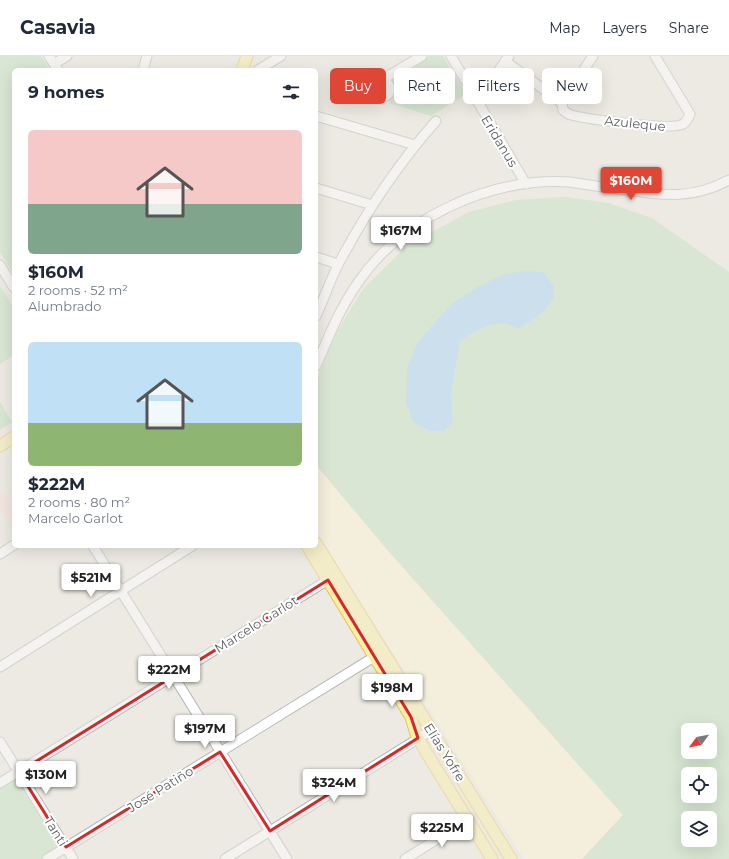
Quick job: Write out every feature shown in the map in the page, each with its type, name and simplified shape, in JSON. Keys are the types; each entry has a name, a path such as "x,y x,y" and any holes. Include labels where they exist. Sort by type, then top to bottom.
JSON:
{"main road":[{"path":"243,68 247,56"},
{"path":"0,446 12,438"},
{"path":"0,452 12,444"},
{"name":"Elías Yofre","path":"318,546 511,859"},
{"name":"Elías Yofre","path":"308,548 411,717 418,738 492,859"}],"street":[{"path":"54,63 67,56"},
{"path":"144,68 148,56"},
{"path":"261,68 281,56"},
{"path":"386,80 388,76 422,56"},
{"name":"Eridanus","path":"451,56 463,77"},
{"path":"585,68 593,56"},
{"name":"Azuleque","path":"562,104 563,110 569,114 660,126 676,126 683,124 688,120 690,114 655,56"},
{"path":"501,68 507,59"},
{"name":"Azuleque","path":"507,59 542,87"},
{"name":"Eridanus","path":"479,104 526,184"},
{"path":"318,117 415,145"},
{"path":"318,311 338,264 372,205 415,145 436,121"},
{"path":"318,361 335,321 357,284 372,264 392,245 415,227 447,207 477,196 526,184 570,182 669,195 695,193 707,190 729,180"},
{"path":"318,189 372,205"},
{"path":"318,258 338,264"},
{"path":"0,265 12,285"},
{"path":"0,554 12,546"},
{"path":"94,548 288,859"},
{"path":"0,667 189,548"},
{"name":"Marcelo Garlot","path":"0,783 328,580"},
{"name":"José Patiño","path":"47,859 374,657"},
{"path":"225,859 432,730"},
{"name":"Tanti","path":"0,742 73,859"},
{"path":"405,859 468,820"}],"highlighted area":[{"path":"328,580 411,717 418,738 270,831 220,752 66,847 19,772"}],"shaded area":[{"path":"318,467 390,553 623,815 582,859 524,859 318,535"},
{"path":"0,487 12,506 12,527 0,508"}],"green space":[{"path":"0,56 41,56 49,68 12,68 12,272 0,252"},
{"path":"430,56 443,56 450,68 409,68"},
{"path":"455,76 463,89 463,96 455,101"},
{"path":"393,77 394,104 450,104 431,116 389,103 393,92 391,81"},
{"path":"566,197 608,203 652,218 729,272 729,859 582,859 623,815 390,553 318,467 318,376 335,335 363,289 408,245 469,212 516,200"},
{"path":"0,286 12,305 12,356 0,364"},
{"path":"0,402 12,422 0,430"},
{"path":"19,772 66,847 47,859 0,859 0,783"}],"water":[{"path":"523,271 543,272 553,284 554,297 542,313 518,329 511,325 496,324 474,332 460,341 451,395 453,422 444,431 429,431 412,421 406,402 407,369 416,345 453,303 479,286 502,275"}]}
